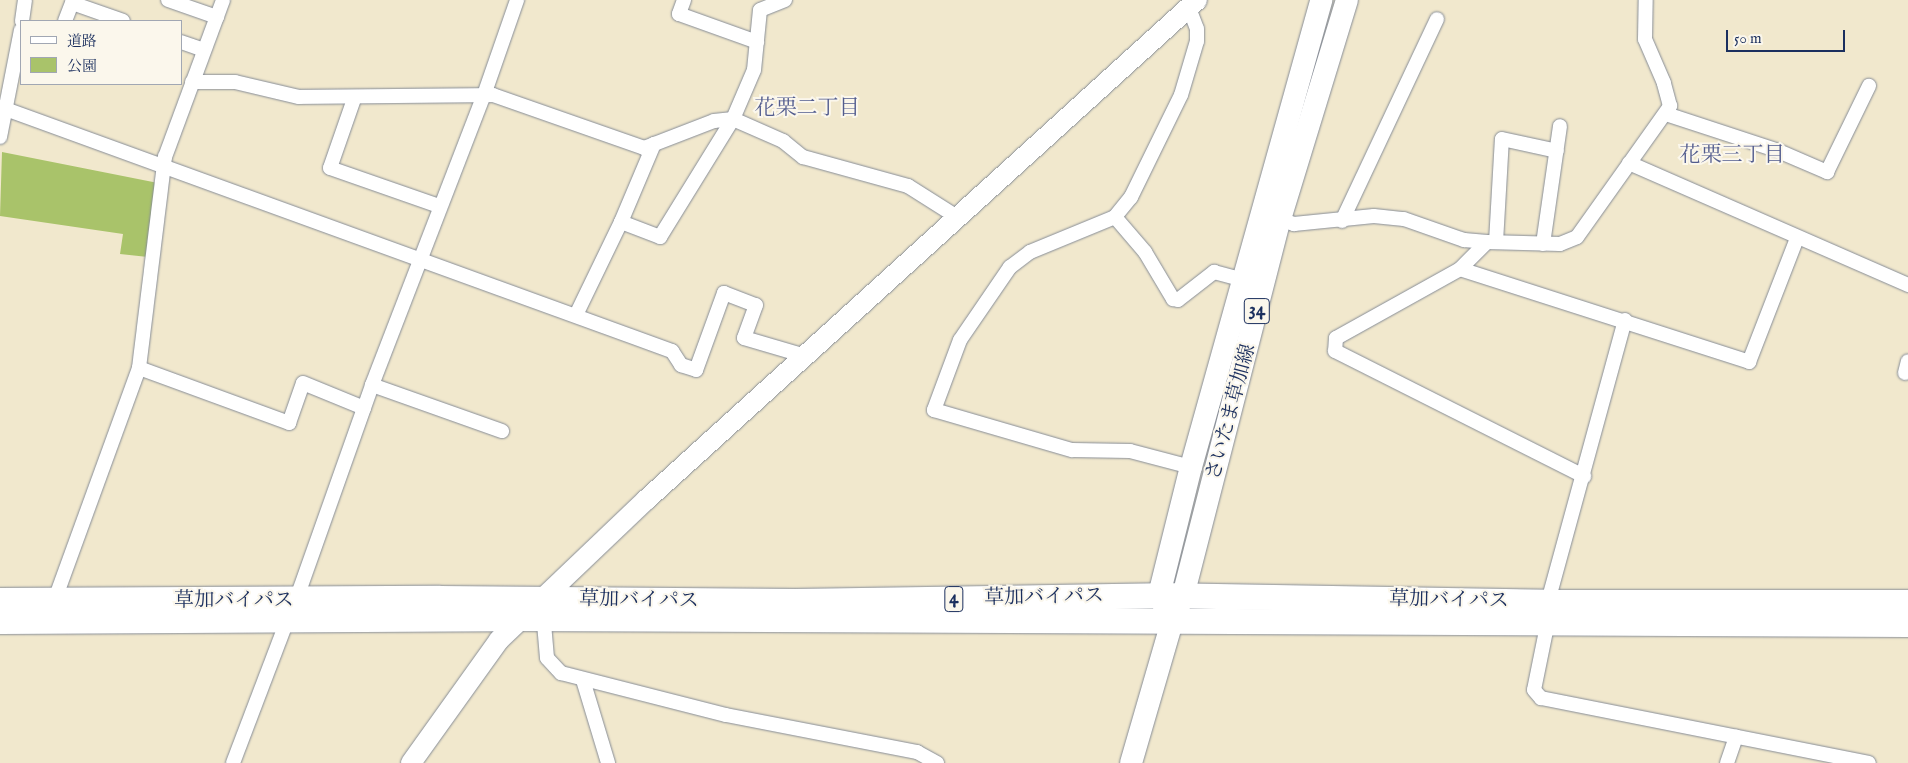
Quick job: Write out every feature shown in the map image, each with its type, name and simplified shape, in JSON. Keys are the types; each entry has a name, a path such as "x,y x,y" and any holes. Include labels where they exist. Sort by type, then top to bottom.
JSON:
{"highway":[{"name":"草加バイパス","path":"536,612 795,601 1171,596 1548,612 1908,624"},
{"name":"草加バイパス","path":"0,600 54,599 291,611"},
{"name":"草加バイパス","path":"0,621 291,611 536,612 1172,622 1908,602"}],"main road":[{"name":"さいたま草加線","path":"1131,763 1172,622 1171,596 1191,467 1241,279 1321,0"},
{"name":"さいたま草加線","path":"1171,596 1280,219 1347,0"}],"street":[{"path":"22,20 25,0"},
{"path":"168,0 217,17"},
{"path":"54,599 140,368 164,166 192,82 224,0"},
{"path":"233,763 291,611 438,206 484,95 517,0"},
{"path":"684,0 679,14 757,42"},
{"path":"621,222 660,236 733,119 754,70 760,10 785,0"},
{"path":"1280,219 1294,224 1342,221 1374,216 1404,219 1464,240 1491,242 1560,244 1577,237 1670,106 1664,83 1645,39 1646,0"},
{"path":"65,20 73,1 121,20"},
{"path":"411,763 499,640 536,612 646,500 1193,4"},
{"path":"1191,467 1130,451 1072,450 934,410 960,340 1010,267 1030,252 1115,217 1131,197 1181,95 1197,42 1193,4"},
{"path":"1342,221 1437,19"},
{"path":"0,137 4,108 20,40"},
{"path":"182,42 204,50"},
{"path":"192,82 235,82 299,97 354,99 484,95 644,148 714,121 733,119 783,140 803,156 908,186 957,217"},
{"path":"1666,114 1776,150 1827,172 1869,86"},
{"path":"354,99 330,168 438,206"},
{"path":"4,108 672,351 681,365 696,370 724,293 756,305 744,338 805,356"},
{"path":"1543,244 1560,126"},
{"path":"1557,151 1502,139 1491,242 1460,269 1336,338 1335,351 1584,476"},
{"path":"576,315 621,222 654,144"},
{"path":"1628,163 1908,286"},
{"path":"1115,217 1145,252 1173,299 1178,300 1214,272 1241,279"},
{"path":"1460,269 1625,320 1749,362 1797,238"},
{"path":"1625,320 1548,612 1534,690 1541,698 1869,763"},
{"path":"140,368 289,423 303,383 364,408"},
{"path":"372,385 502,430"},
{"path":"536,612 547,658 561,673 726,715 910,751 937,763"},
{"path":"583,680 608,763"},
{"path":"1727,763 1736,737"}],"green space":[{"path":"2,152 158,183 148,257 120,254 123,234 0,216"}],"district":[{"name":"花栗二丁目","path":"807,109"},
{"name":"花栗三丁目","path":"1732,156"}]}
